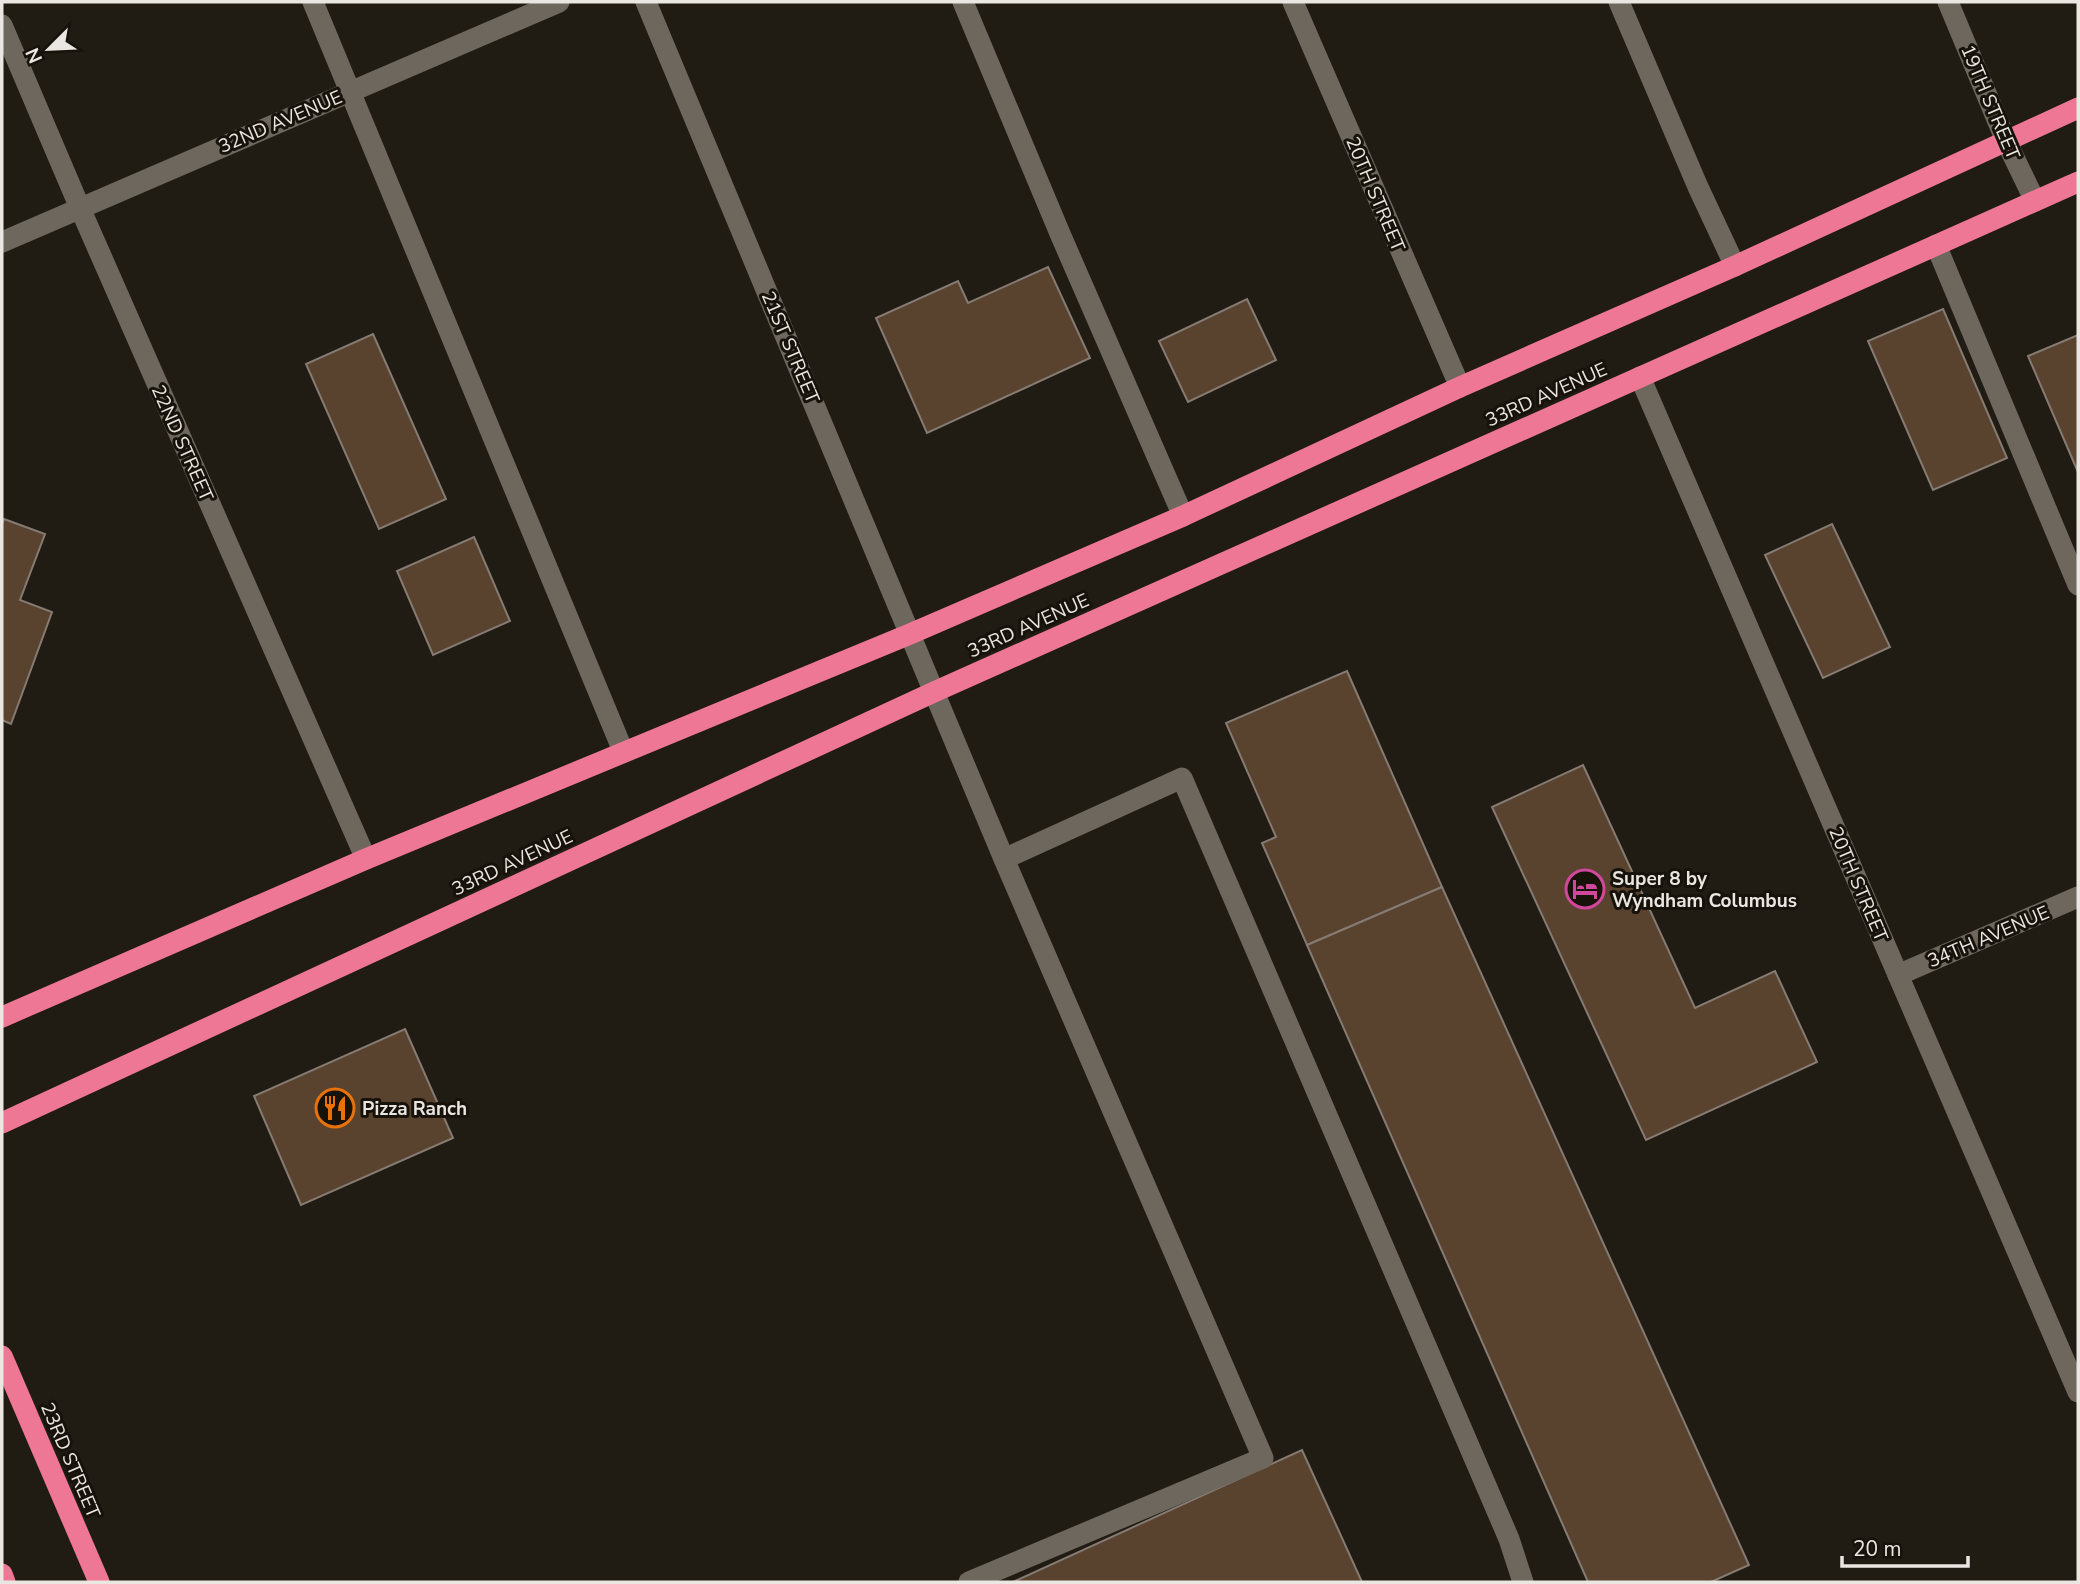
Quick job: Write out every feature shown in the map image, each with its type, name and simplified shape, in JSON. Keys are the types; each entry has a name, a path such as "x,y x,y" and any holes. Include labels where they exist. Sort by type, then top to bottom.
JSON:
{"highway":[{"name":"33RD AVENUE","path":"2,1017 366,859 910,634 1183,516 1460,387 1735,266 2078,108"},
{"name":"33RD AVENUE","path":"2,1123 934,692 2078,182"},
{"name":"23RD STREET","path":"2,1356 99,1582"},
{"path":"2,1574 5,1582"}],"street":[{"path":"313,2 623,751"},
{"name":"32ND AVENUE","path":"2,242 559,2"},
{"name":"21ST STREET","path":"646,2 1004,859 1263,1458 969,1582"},
{"path":"963,2 1066,249 1183,516"},
{"name":"20TH STREET","path":"1293,2 1460,387"},
{"path":"1619,2 1735,266"},
{"name":"19TH STREET","path":"1948,2 2006,141 2035,201"},
{"name":"22ND STREET","path":"2,25 366,859"},
{"path":"1936,245 2078,585"},
{"name":"20TH STREET","path":"1640,377 2078,1392"},
{"path":"1004,859 1182,778 1508,1539 1523,1582"},
{"name":"34TH AVENUE","path":"1898,975 2078,897"}],"building":[{"path":"1048,267 1090,358 927,433 876,318 958,281 968,303"},
{"path":"1247,299 1276,360 1188,402 1159,341"},
{"path":"1943,309 2007,458 1933,490 1868,341"},
{"path":"373,334 446,499 379,529 306,364"},
{"path":"2078,335 2078,472 2028,356"},
{"path":"4,519 45,534 20,600 52,612 11,724 2,720"},
{"path":"1832,524 1890,647 1823,678 1765,555"},
{"path":"474,537 510,621 433,655 397,571"},
{"path":"1347,671 1442,887 1307,945 1262,843 1276,837 1226,723"},
{"name":"Super 8 by Wyndham Columbus","path":"1583,765 1695,1008 1775,971 1817,1062 1646,1140 1492,807"},
{"path":"1442,887 1749,1565 1711,1582 1588,1582 1307,945"},
{"path":"405,1029 453,1138 301,1205 254,1096"},
{"path":"1302,1450 1362,1582 1013,1582"}],"place":[{"name":"Super 8 by Wyndham Columbus","path":"1585,889"},
{"name":"Pizza Ranch","path":"335,1108"}]}
